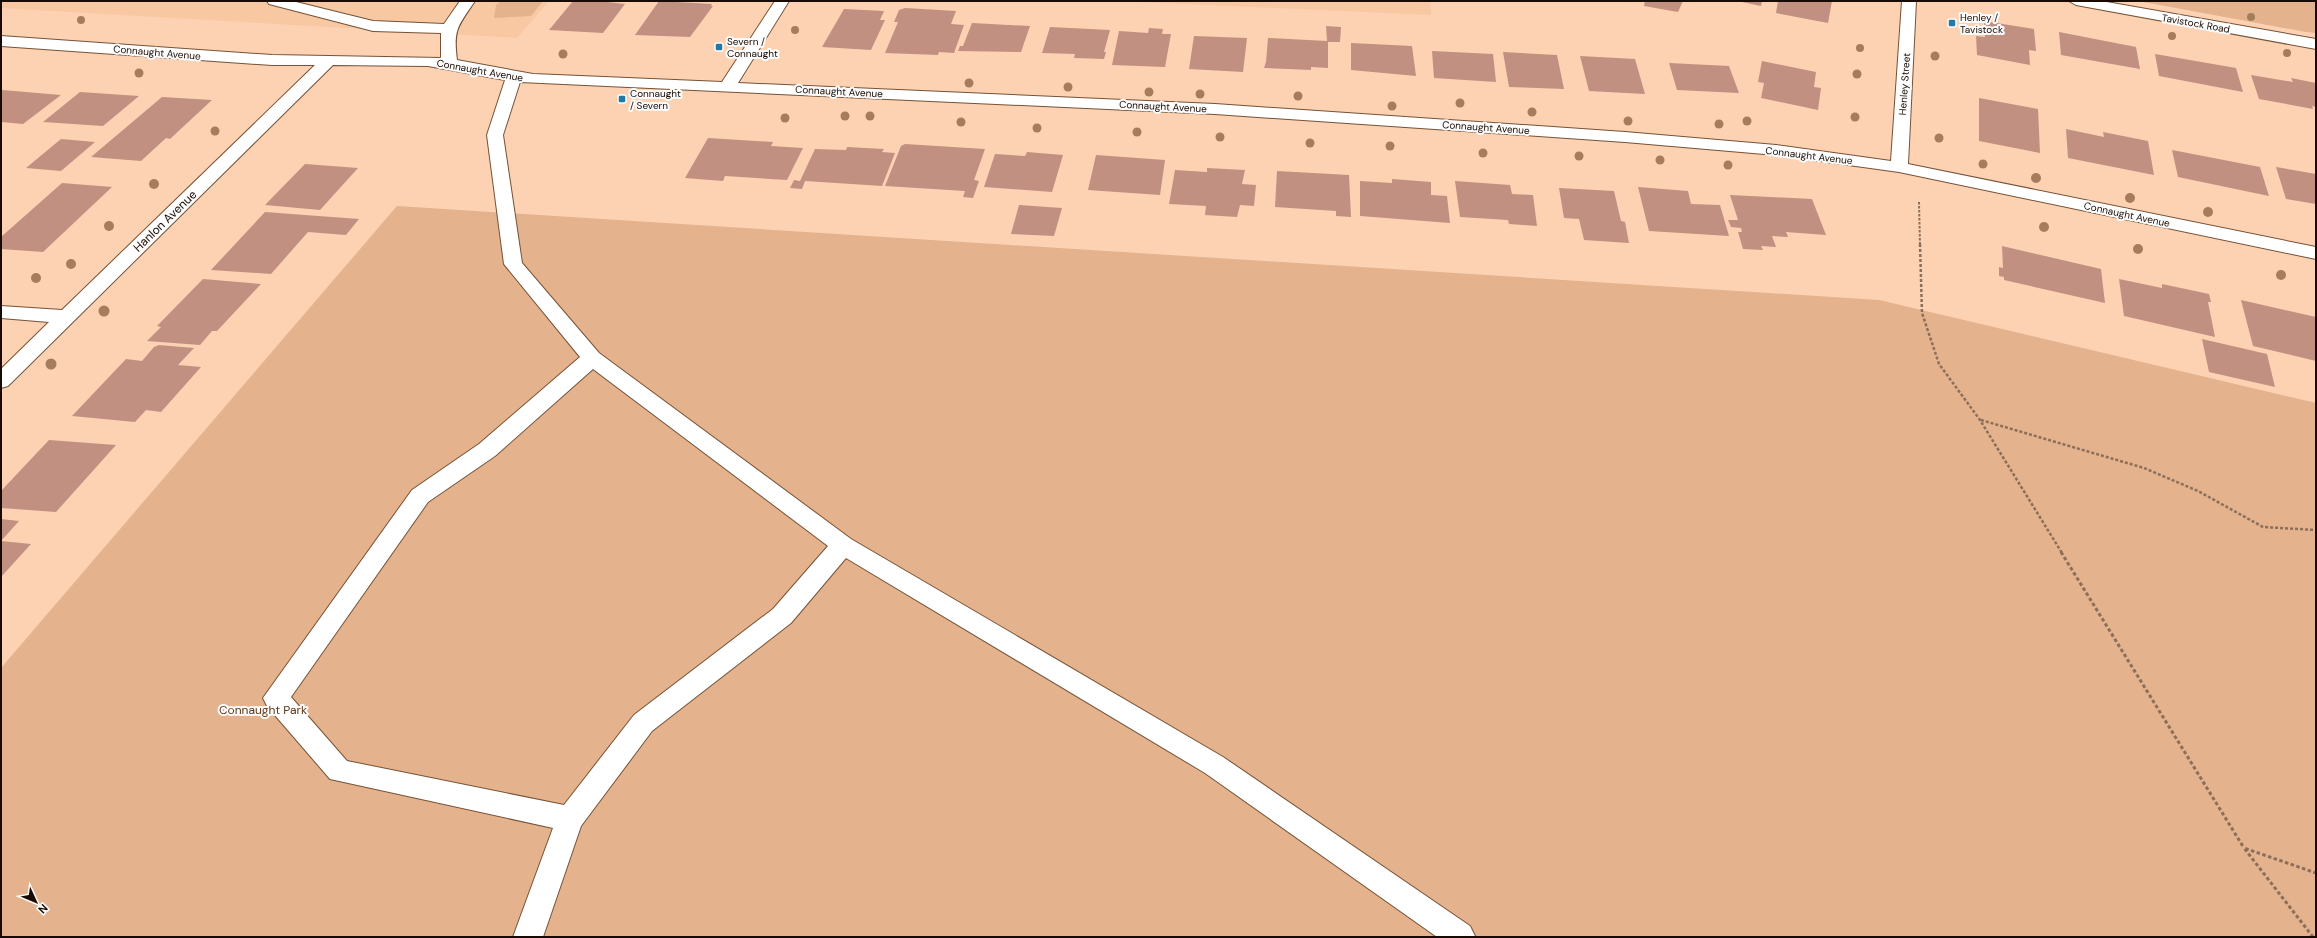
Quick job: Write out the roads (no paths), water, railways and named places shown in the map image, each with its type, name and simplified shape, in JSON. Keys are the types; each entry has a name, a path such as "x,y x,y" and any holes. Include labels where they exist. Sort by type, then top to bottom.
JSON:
{"street":[{"path":"274,1 373,26 449,29"},
{"path":"449,63 447,44 449,29 458,11 468,1"},
{"path":"728,86 782,1"},
{"name":"Henley Street","path":"1899,167 1909,1"},
{"name":"Tavistock Road","path":"2076,1 2316,44"},
{"name":"Connaught Avenue","path":"1,41 222,57 328,61 396,59 449,63 514,77 1215,109 1610,136 1776,150 1899,167 2316,253"},
{"name":"Hanlon Avenue","path":"1,381 328,61"},
{"path":"514,77 496,135 513,264 592,358 843,545 1214,765 1460,936"},
{"path":"1,312 67,317"},
{"path":"570,819 339,771 276,698 420,496 487,450 592,358"},
{"path":"528,937 570,819 643,723 782,616 843,545"}],"place":[{"name":"Henley / Tavistock","path":"1952,23"},
{"name":"Severn / Connaught","path":"719,47"},
{"name":"Connaught / Severn","path":"622,99"}],"park label":[{"name":"Connaught Park","path":"263,710"}]}
